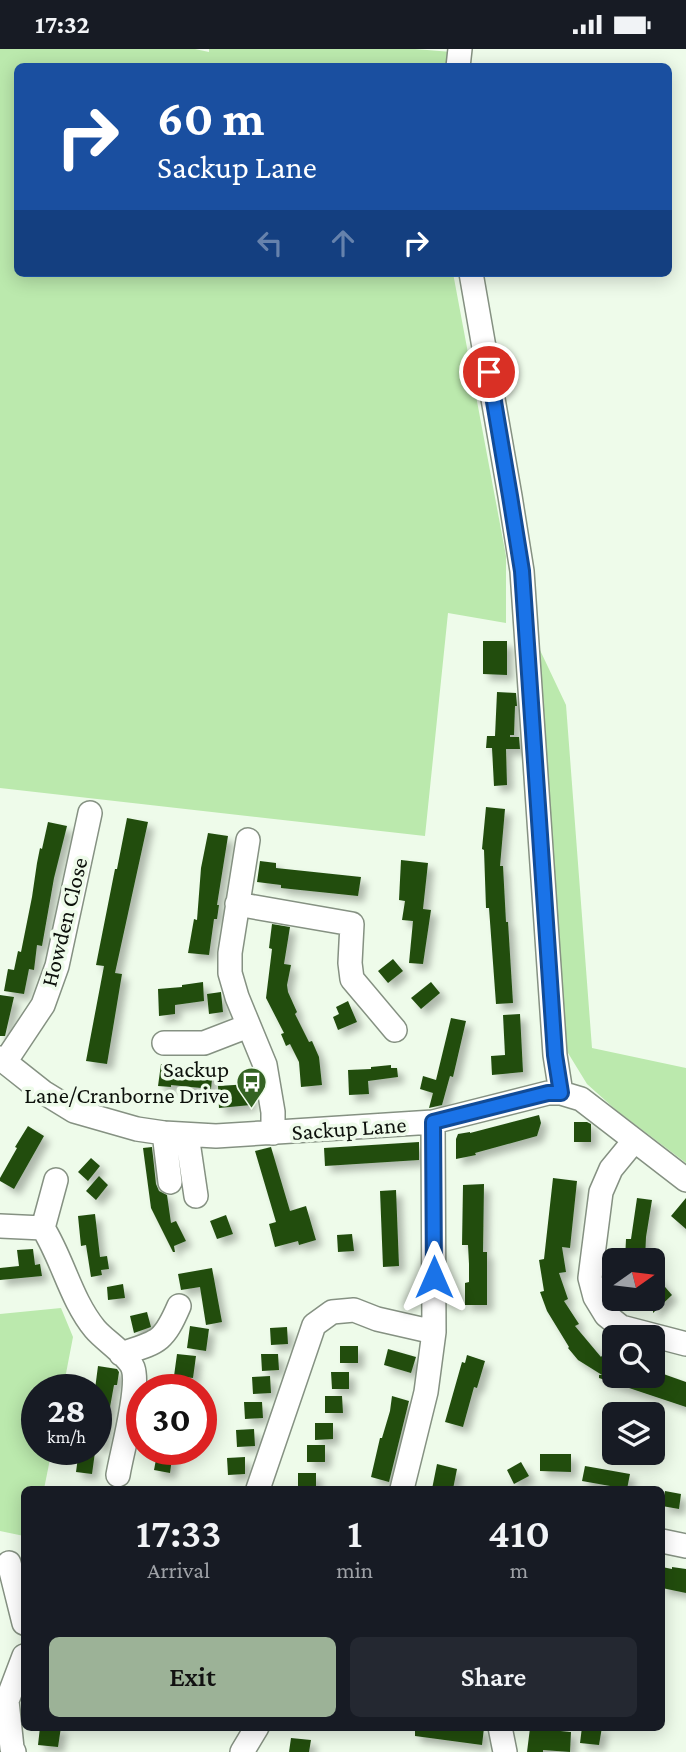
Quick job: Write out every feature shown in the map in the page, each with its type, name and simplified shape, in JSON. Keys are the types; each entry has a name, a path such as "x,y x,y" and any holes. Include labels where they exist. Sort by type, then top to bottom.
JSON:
{"street":[{"path":"472,277 522,571 555,1055 561,1093 581,1099 686,1180"},
{"name":"Howden Close","path":"3,1060 43,1005 57,966 90,813"},
{"path":"248,840 230,953 230,973 265,1065 274,1133"},
{"path":"237,904 352,924 352,979 395,1030"},
{"path":"164,1043 204,1043 248,1026"},
{"name":"Sackup Lane","path":"3,1060 43,1092 75,1111 137,1129 187,1135 274,1133 433,1122 548,1093 561,1093"},
{"path":"403,1486 426,1392 434,1332 433,1122"},
{"path":"164,1133 170,1182"},
{"path":"187,1135 196,1196"},
{"path":"634,1141 611,1169 601,1192 590,1278 595,1297 606,1315 621,1327 686,1344"},
{"path":"56,1180 43,1228 81,1308 96,1330 132,1367 135,1388 118,1475"},
{"path":"0,1226 43,1228"},
{"path":"121,1354 151,1344 163,1336 179,1306"},
{"path":"259,1486 314,1325 332,1312 354,1310 377,1319 434,1332"},
{"path":"665,1542 686,1546"},
{"path":"9,1563 21,1611"},
{"path":"14,1752 7,1701 21,1664"},
{"path":"242,1752 255,1731"},
{"path":"501,1731 505,1752"}],"green space":[{"path":"0,49 195,49 209,52 209,49 415,49 452,52 451,63 14,63 14,277 454,277 506,556 506,623 448,613 425,836 0,788"},
{"path":"530,629 566,705 592,1048 686,1068 686,1163 616,1110 587,1084 568,1053 562,1030"},
{"path":"61,1308 73,1337 66,1374 21,1374 21,1465 49,1465 45,1486 21,1486 21,1535 0,1531 0,1314"}],"building":[{"path":"483,641 507,641 507,675 483,674"},
{"path":"497,692 516,693 514,735 510,737 519,737 520,749 506,749 507,785 494,786 492,748 486,748 487,736 495,736"},
{"path":"486,807 505,809 500,866 503,866 513,1003 496,1004 482,849"},
{"path":"127,818 148,822 115,973 122,974 107,1064 86,1061 104,966 96,965"},
{"path":"48,822 67,826 54,878 42,946 37,945 34,970 29,969 24,994 4,991 8,969 14,970 18,951 21,952 40,848 42,849"},
{"path":"208,833 228,836 217,919 214,919 209,955 188,953 194,919 197,920 201,868"},
{"path":"401,860 428,863 423,909 431,910 423,964 409,963 413,921 402,920 405,901 399,900"},
{"path":"260,861 276,863 276,868 361,877 358,896 281,888 281,885 257,882"},
{"path":"272,924 290,927 284,964 291,965 288,992 297,1012 295,1014 319,1057 322,1085 301,1087 299,1062 290,1044 286,1046 281,1034 284,1033 266,998"},
{"path":"393,959 403,971 388,983 378,971"},
{"path":"203,982 204,1001 175,1005 175,1014 159,1016 158,989"},
{"path":"431,982 440,993 421,1009 411,998"},
{"path":"221,992 223,1012 209,1014 207,994"},
{"path":"0,995 14,997 5,1036 0,1036"},
{"path":"348,1001 357,1022 338,1030 333,1017 339,1014 336,1007"},
{"path":"520,1014 523,1072 492,1075 491,1056 505,1055 503,1015"},
{"path":"451,1018 466,1021 453,1077 450,1076 442,1105 429,1108 433,1093 420,1089 423,1076 436,1080"},
{"path":"161,1064 213,1069 211,1089 158,1086"},
{"path":"391,1065 391,1068 397,1068 398,1077 368,1081 369,1094 349,1095 348,1070"},
{"path":"250,1084 251,1105 219,1108 218,1086"},
{"path":"539,1115 541,1123 537,1136 456,1159 458,1134"},
{"path":"574,1122 591,1124 591,1142 574,1142"},
{"path":"28,1126 44,1136 14,1189 0,1181 0,1178"},
{"path":"419,1142 419,1160 325,1166 324,1148"},
{"path":"152,1147 156,1184 159,1191 167,1195 171,1223 176,1221 186,1241 174,1246 175,1252 151,1208 143,1148"},
{"path":"271,1147 290,1211 306,1206 316,1240 275,1247 269,1224 276,1222 255,1151"},
{"path":"91,1158 100,1166 88,1181 78,1172"},
{"path":"99,1176 108,1185 96,1200 86,1191"},
{"path":"553,1178 577,1181 570,1248 562,1247 566,1272 559,1273 568,1299 564,1301 579,1324 575,1326 602,1356 602,1375 578,1360 547,1311 540,1292 544,1291 539,1260 544,1259"},
{"path":"484,1184 483,1252 487,1252 487,1305 465,1305 465,1283 469,1282 469,1264 468,1245 462,1245 463,1185"},
{"path":"396,1190 399,1266 383,1267 380,1191"},
{"path":"637,1198 652,1200 646,1248 626,1248 626,1239 631,1239"},
{"path":"686,1198 686,1229 671,1216"},
{"path":"95,1214 100,1257 107,1256 109,1269 101,1270 102,1275 91,1277 86,1245 81,1246 78,1216"},
{"path":"226,1215 233,1234 217,1239 210,1221"},
{"path":"352,1234 354,1251 338,1252 337,1235"},
{"path":"33,1249 35,1265 40,1264 42,1276 0,1280 0,1268 19,1266 17,1250"},
{"path":"212,1268 222,1322 206,1325 200,1287 181,1290 178,1274"},
{"path":"123,1284 125,1298 108,1300 107,1287"},
{"path":"665,1287 672,1295 665,1302"},
{"path":"147,1312 151,1327 134,1333 130,1316"},
{"path":"190,1326 209,1329 206,1351 187,1348"},
{"path":"287,1327 288,1344 271,1345 270,1328"},
{"path":"340,1346 358,1346 358,1363 340,1363"},
{"path":"388,1349 416,1357 411,1373 384,1365"},
{"path":"177,1354 196,1356 194,1374 174,1374"},
{"path":"261,1354 278,1354 279,1370 262,1371"},
{"path":"467,1355 485,1361 477,1388 474,1387 463,1427 445,1422 462,1362 465,1363"},
{"path":"98,1366 117,1369 117,1385 114,1385 112,1396 112,1374 97,1374"},
{"path":"331,1372 349,1372 349,1389 332,1389"},
{"path":"665,1375 686,1382 686,1407 629,1388 665,1388"},
{"path":"270,1376 271,1393 253,1394 252,1377"},
{"path":"325,1396 342,1396 343,1413 325,1413"},
{"path":"392,1396 409,1401 389,1482 371,1477"},
{"path":"244,1402 262,1402 263,1418 245,1419"},
{"path":"315,1423 333,1423 333,1439 315,1440"},
{"path":"254,1429 255,1446 237,1447 236,1430"},
{"path":"307,1445 325,1445 325,1462 307,1462"},
{"path":"540,1454 571,1454 571,1472 540,1471"},
{"path":"245,1457 245,1474 228,1475 227,1458"},
{"path":"521,1462 529,1476 514,1484 507,1470"},
{"path":"437,1464 457,1469 454,1486 433,1486"},
{"path":"77,1465 93,1465 92,1474 76,1472"},
{"path":"155,1465 171,1465 170,1473 154,1470"},
{"path":"585,1466 630,1474 628,1486 582,1481"},
{"path":"298,1473 316,1473 316,1486 298,1486"},
{"path":"665,1491 681,1494 679,1509 665,1507"},
{"path":"665,1568 686,1569 686,1593 665,1589"},
{"path":"40,1731 60,1731 58,1747 38,1745"},
{"path":"415,1731 484,1731 482,1745 415,1736"},
{"path":"530,1731 571,1732 570,1752 527,1752"},
{"path":"582,1731 601,1731 599,1745 580,1743"},
{"path":"291,1738 311,1740 309,1752 289,1752"}],"place":[{"name":"Sackup Lane/Cranborne Drive","path":"252,1109"}],"route":[{"path":"434,1277 433,1122 548,1093 561,1093 555,1055 522,571 489,372"}]}
